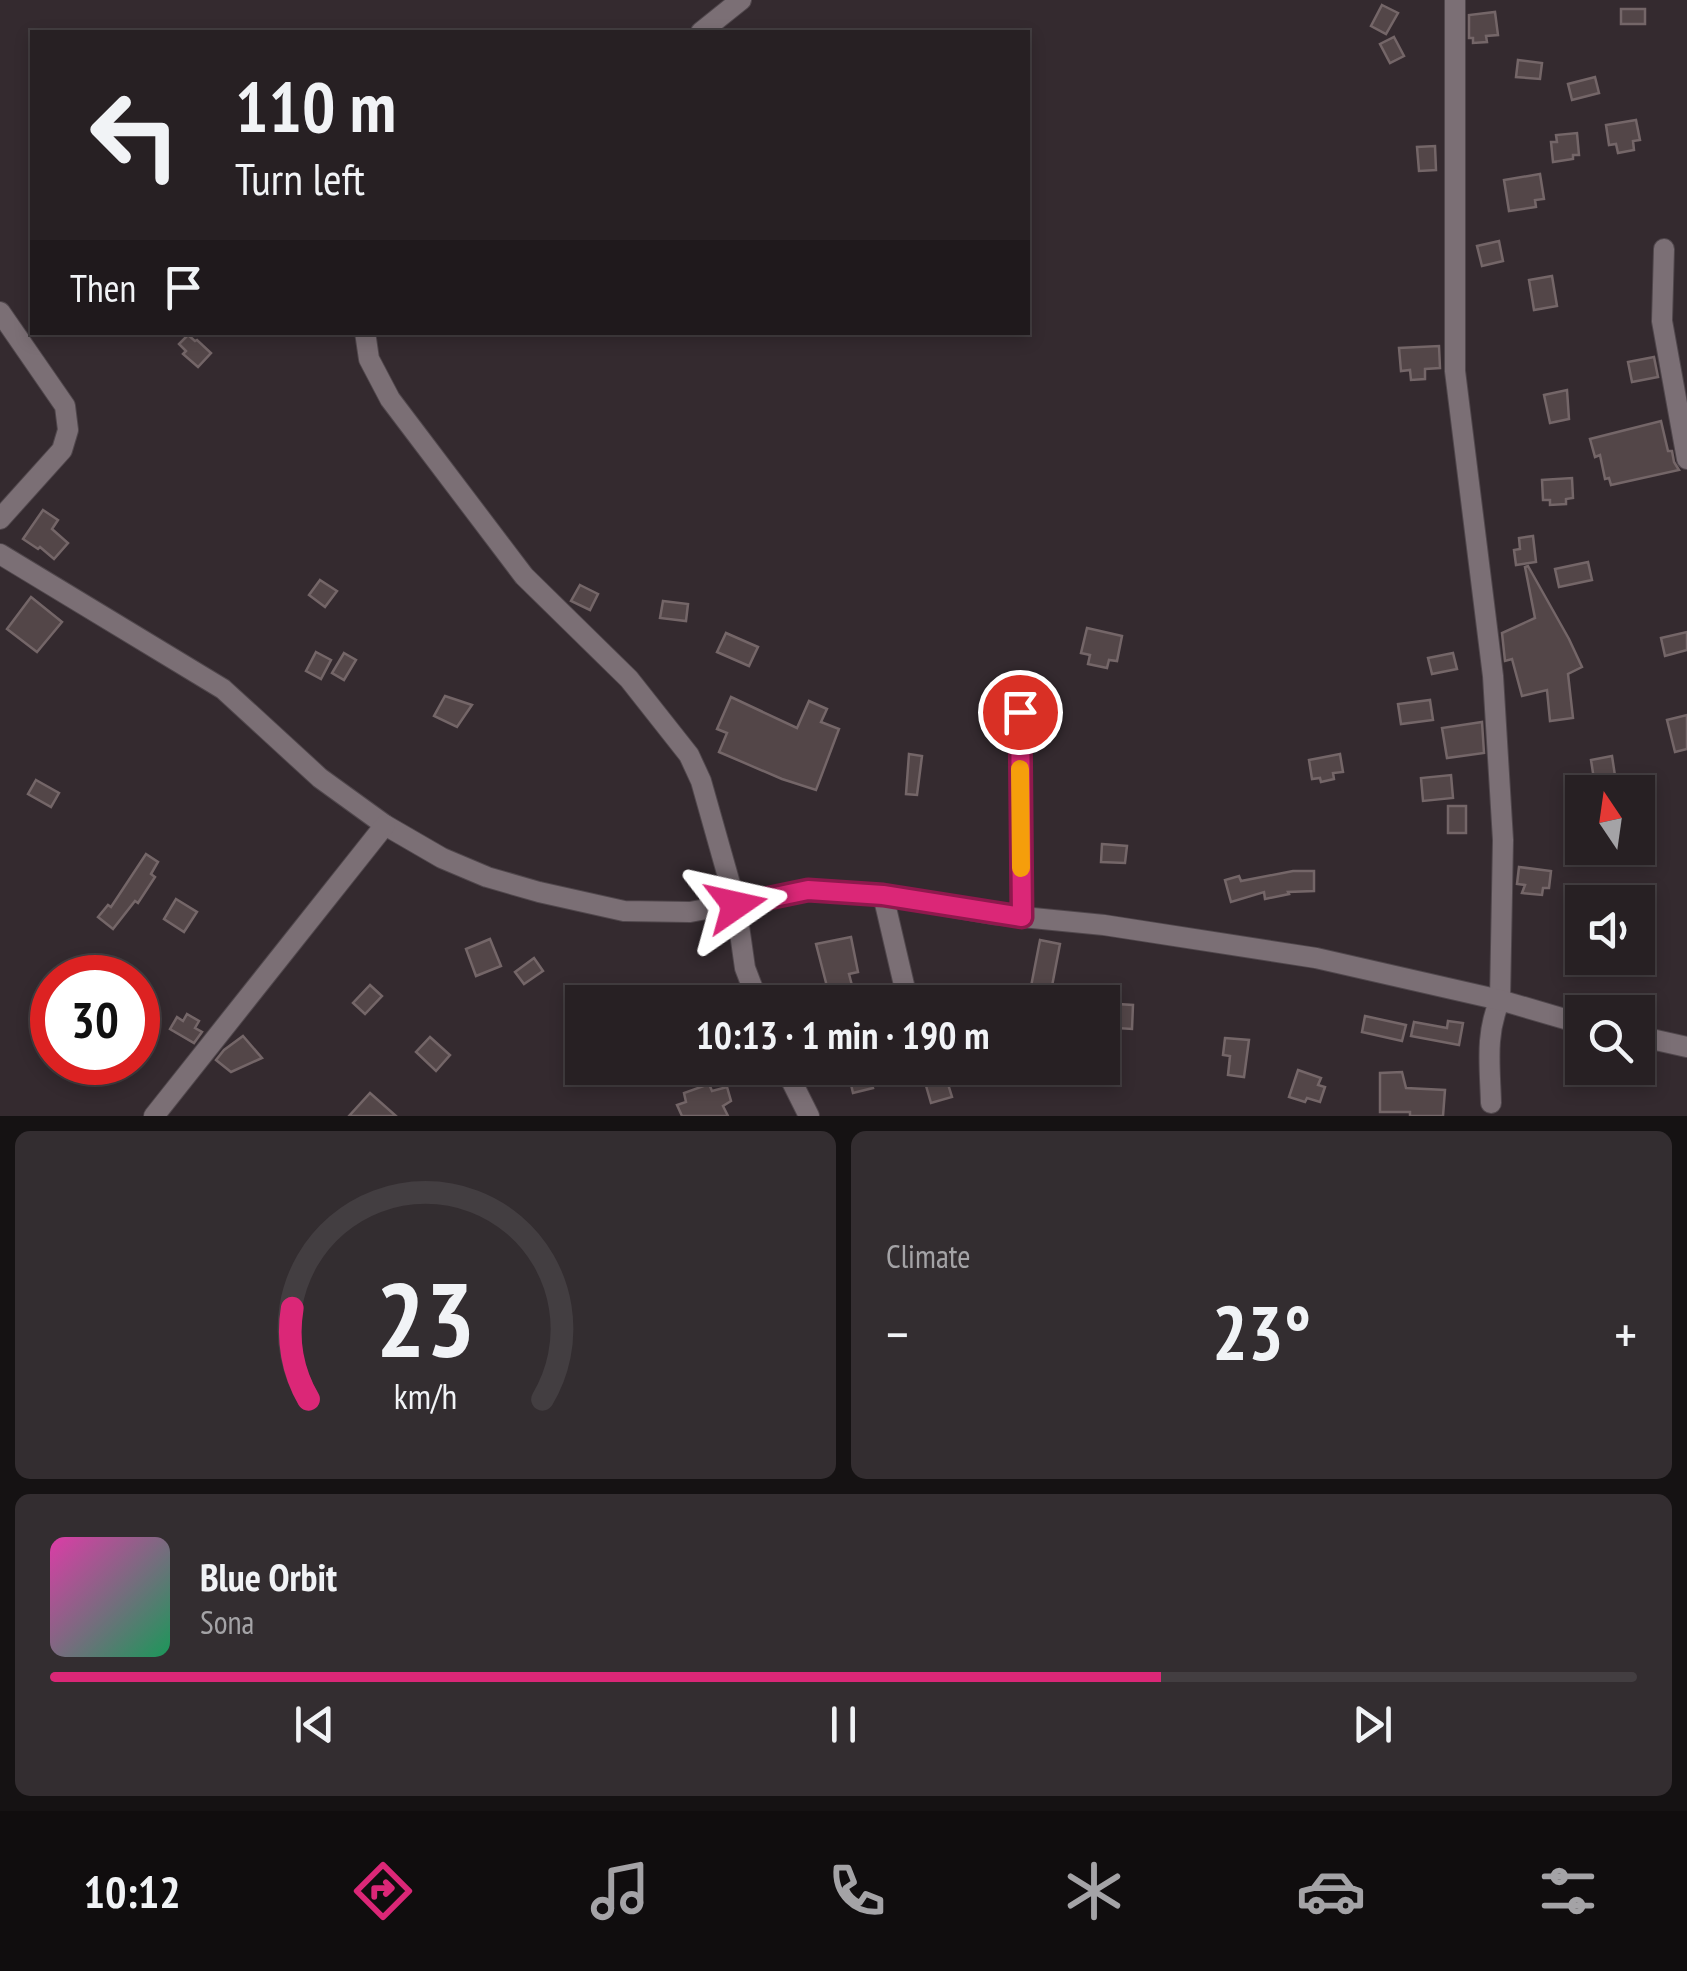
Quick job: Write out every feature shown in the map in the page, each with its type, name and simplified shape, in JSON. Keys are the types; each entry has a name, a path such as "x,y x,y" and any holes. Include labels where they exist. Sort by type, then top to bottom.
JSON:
{"street":[{"path":"704,30 741,0"},
{"path":"1455,0 1456,370 1493,676 1503,840 1500,1000 1491,1021 1489,1052 1491,1103"},
{"path":"1664,250 1662,321 1687,459"},
{"path":"0,312 64,406 68,430 62,450 0,519"},
{"path":"365,335 369,359 390,399 524,576 629,679 689,755 701,781 736,905 745,968 752,985"},
{"path":"0,554 223,688 320,778 385,825 442,858 488,876 624,911 690,912 808,890 883,895 1316,958 1500,1000 1565,1019"},
{"path":"1020,712 1022,917"},
{"path":"154,1116 385,825"},
{"path":"883,895 904,985"},
{"path":"1655,1039 1687,1046"},
{"path":"793,1085 808,1116"}],"building":[{"path":"1382,5 1398,13 1386,34 1371,26"},
{"path":"1621,9 1645,9 1645,24 1621,24"},
{"path":"1495,12 1498,35 1486,36 1487,42 1473,43 1473,38 1469,38 1469,15"},
{"path":"1394,37 1404,56 1390,63 1380,44"},
{"path":"1518,60 1542,63 1540,79 1516,77"},
{"path":"1595,77 1599,93 1572,100 1568,84"},
{"path":"1636,120 1640,140 1633,141 1634,150 1618,153 1616,144 1609,145 1606,125"},
{"path":"1577,133 1579,155 1553,162 1551,142 1557,142 1556,135"},
{"path":"1435,146 1436,170 1419,171 1417,147"},
{"path":"1540,174 1544,199 1535,200 1536,207 1509,211 1504,180"},
{"path":"1499,241 1503,261 1482,266 1477,246"},
{"path":"1552,276 1557,306 1534,310 1529,280"},
{"path":"188,335 211,353 198,367 183,354 186,351 179,344"},
{"path":"1439,346 1440,368 1425,369 1425,379 1411,380 1410,370 1401,371 1399,348"},
{"path":"1654,357 1658,377 1632,382 1628,362"},
{"path":"1567,390 1569,419 1550,423 1544,395"},
{"path":"1661,421 1668,451 1672,451 1679,470 1611,485 1590,439"},
{"path":"1572,478 1573,498 1566,499 1566,504 1550,505 1550,500 1543,500 1542,480"},
{"path":"43,510 58,520 52,529 68,543 54,559 23,539"},
{"path":"1533,536 1536,562 1516,565 1514,550 1520,549 1519,538"},
{"path":"1588,562 1592,580 1559,587 1555,569"},
{"path":"1528,566 1582,667 1568,674 1573,718 1550,721 1547,690 1522,696 1512,659 1505,661 1502,633 1535,618 1525,567"},
{"path":"320,580 337,591 325,607 309,595"},
{"path":"580,585 598,594 590,610 571,601"},
{"path":"31,597 62,622 37,652 7,629"},
{"path":"663,601 688,604 686,621 660,618"},
{"path":"1087,628 1122,636 1117,661 1109,660 1107,668 1088,664 1090,655 1081,653"},
{"path":"1687,632 1687,650 1665,656 1661,638"},
{"path":"726,633 758,647 749,666 717,652"},
{"path":"316,652 331,660 321,679 306,671"},
{"path":"344,653 356,660 344,680 332,673"},
{"path":"1453,653 1457,669 1432,674 1428,658"},
{"path":"445,696 472,705 457,727 434,716"},
{"path":"731,697 797,728 809,701 827,709 821,722 839,729 816,790 719,752 727,733 717,729"},
{"path":"1430,700 1433,720 1401,724 1398,704"},
{"path":"1687,715 1687,749 1675,752 1667,720"},
{"path":"1482,722 1484,753 1447,758 1442,728"},
{"path":"909,754 922,756 917,795 906,794"},
{"path":"1340,754 1343,772 1333,773 1334,779 1321,782 1320,778 1312,779 1309,760"},
{"path":"1612,756 1615,775 1593,775 1591,760"},
{"path":"1451,775 1453,798 1423,801 1421,778"},
{"path":"36,780 59,793 51,807 28,794"},
{"path":"1448,806 1466,806 1466,833 1448,833"},
{"path":"1102,844 1127,846 1125,863 1101,862"},
{"path":"146,854 158,862 151,874 155,877 138,903 135,901 113,929 98,917 108,905 111,907"},
{"path":"1519,867 1551,871 1549,888 1543,888 1542,895 1522,893 1525,885 1517,884"},
{"path":"1314,871 1314,891 1288,892 1265,899 1264,892 1231,902 1225,880 1239,876 1241,881"},
{"path":"176,899 197,912 184,932 164,919"},
{"path":"851,937 858,972 849,974 852,985 827,985 816,944"},
{"path":"490,939 501,966 476,976 466,949"},
{"path":"1040,940 1060,944 1052,985 1031,985"},
{"path":"534,958 543,971 524,984 515,972"},
{"path":"370,985 382,996 365,1014 353,1003"},
{"path":"1120,1004 1133,1005 1132,1029 1120,1028"},
{"path":"187,1014 199,1021 195,1028 202,1032 194,1043 170,1029 177,1017 183,1021"},
{"path":"1365,1016 1406,1025 1402,1041 1362,1032"},
{"path":"1448,1021 1463,1023 1459,1045 1411,1036 1414,1022 1447,1028"},
{"path":"243,1036 262,1058 231,1072 216,1060"},
{"path":"430,1037 450,1055 436,1071 416,1052"},
{"path":"1225,1038 1249,1040 1244,1077 1228,1075 1230,1056 1223,1055"},
{"path":"1298,1070 1321,1078 1318,1085 1325,1087 1320,1102 1289,1097"},
{"path":"1402,1072 1406,1088 1445,1090 1443,1116 1380,1112 1380,1073"},
{"path":"706,1085 712,1091 727,1087 731,1101 723,1106 728,1116 682,1116 677,1105 686,1102 684,1093"},
{"path":"851,1085 872,1085 873,1088 853,1093"},
{"path":"926,1085 948,1085 952,1097 931,1103"},
{"path":"370,1093 396,1116 349,1116"}],"slow traffic":[{"path":"1020,769 1021,868"}],"route":[{"path":"736,905 808,890 883,895 1022,917 1020,712"}]}
